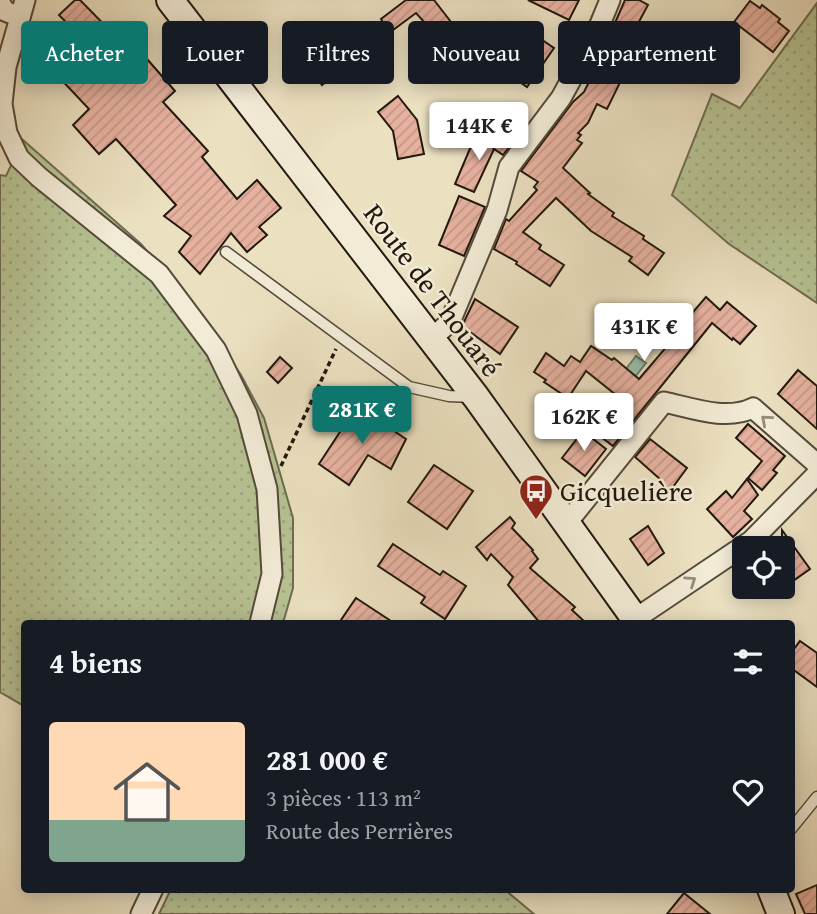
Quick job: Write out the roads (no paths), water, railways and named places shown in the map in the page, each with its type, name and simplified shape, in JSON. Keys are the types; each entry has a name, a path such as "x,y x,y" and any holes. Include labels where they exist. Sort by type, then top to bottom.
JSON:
{"street":[{"name":"Route de Thouaré","path":"170,0 476,397 635,620"},
{"path":"431,339 450,322 496,210 509,167 561,98 596,34 610,0"},
{"path":"0,3 5,11 22,8 6,67 2,104 4,137 19,158 39,177 159,274 216,350 247,414 267,489 272,574 261,620"},
{"path":"566,524 664,402 724,415 753,408 817,464"},
{"path":"637,620 751,541 817,474"},
{"path":"141,914 151,893"},
{"path":"773,893 781,914"}],"lane":[{"path":"226,252 409,387 449,396 476,397"},
{"path":"795,824 817,797"}],"place":[{"name":"Gicquelière","path":"536,521"}]}
